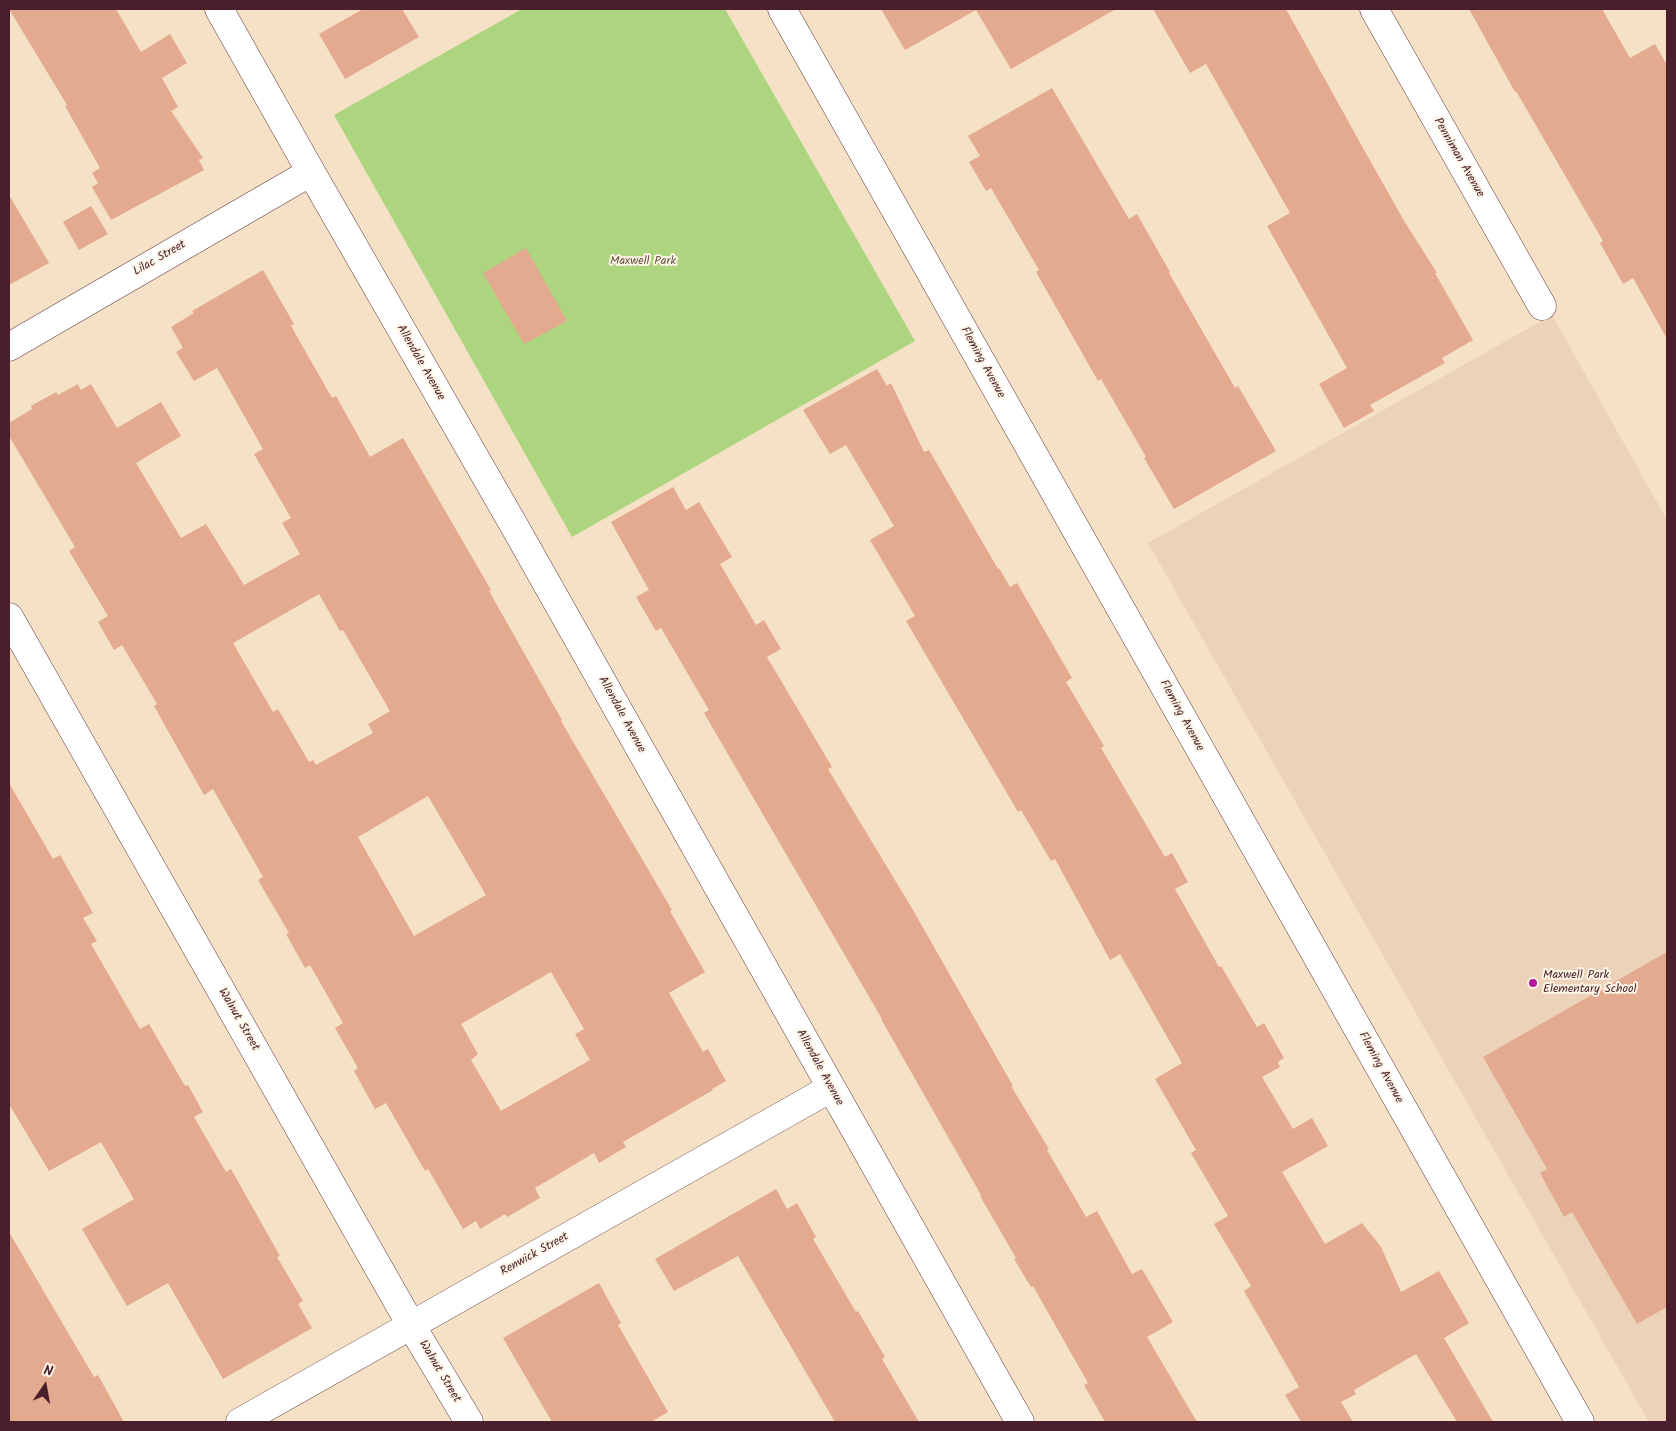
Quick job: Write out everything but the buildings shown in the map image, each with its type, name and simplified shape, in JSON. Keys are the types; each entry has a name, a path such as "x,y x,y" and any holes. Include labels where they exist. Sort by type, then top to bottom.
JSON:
{"street":[{"name":"Allendale Avenue","path":"219,9 516,528 1020,1422"},
{"name":"Fleming Avenue","path":"782,9 1580,1422"},
{"name":"Penniman Avenue","path":"1374,9 1542,306"},
{"name":"Lilac Street","path":"9,346 311,172"},
{"name":"Walnut Street","path":"9,618 411,1325 469,1422"},
{"name":"Renwick Street","path":"240,1422 831,1088"}],"shaded area":[{"name":"Maxwell Park Elementary School","path":"1552,315 1667,520 1667,1422 1649,1422 1148,543"}],"green space":[{"name":"Maxwell Park","path":"522,9 725,9 915,341 572,537 334,115"}],"place":[{"name":"Maxwell Park Elementary School","path":"1533,983"}]}
